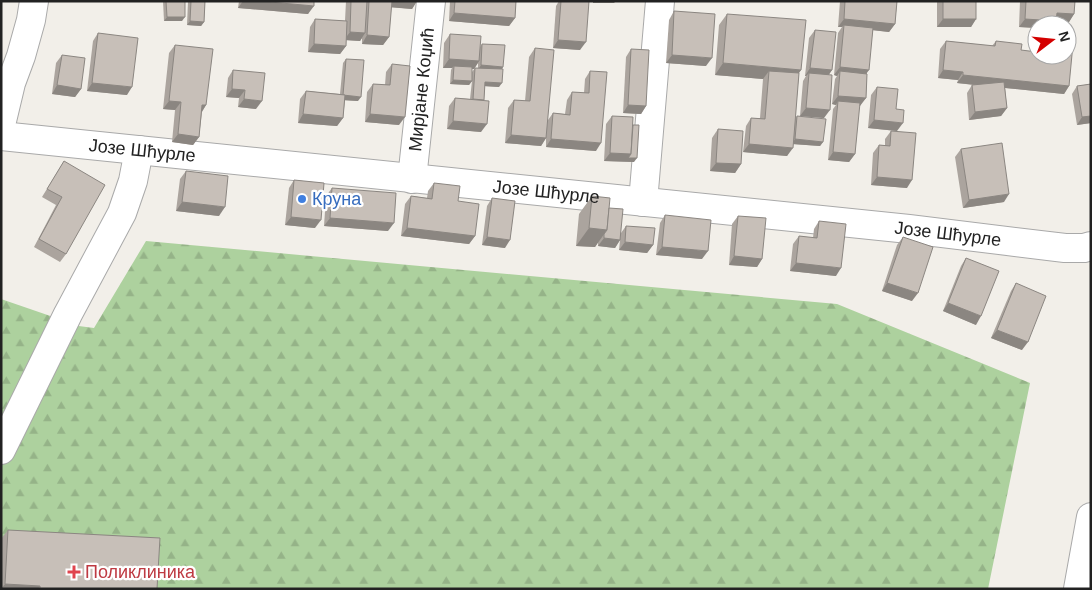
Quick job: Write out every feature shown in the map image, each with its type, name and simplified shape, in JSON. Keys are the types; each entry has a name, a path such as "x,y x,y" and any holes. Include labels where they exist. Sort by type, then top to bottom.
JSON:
{"street":[{"path":"1,125 11,82 21,56 31,20 34,1"},
{"name":"Мирјане Коџић","path":"412,179 431,1"},
{"path":"644,202 660,1"},
{"name":"Јозе Шћурле","path":"1,136 909,229 1065,248 1091,246"},
{"path":"1,450 68,314 122,213 133,181 139,150"},
{"path":"1078,589 1091,517"}],"green space":[{"path":"146,241 837,304 1030,383 988,589 155,589 1,543 1,464 71,325 94,328"},
{"path":"1,299 62,320 1,444"}],"building":[{"path":"166,1 185,1 185,17 167,17"},
{"path":"191,1 205,1 204,22 190,21"},
{"path":"259,1 314,1 314,6"},
{"path":"351,1 367,1 365,33 350,32"},
{"path":"369,1 392,1 389,37 367,35"},
{"path":"455,1 516,1 515,18 454,13"},
{"path":"561,1 589,1 586,42 558,40"},
{"path":"845,1 897,1 895,24 844,19"},
{"path":"943,1 976,1 976,19 943,19"},
{"path":"1026,1 1075,1 1074,14 1027,15 1027,19 1025,19"},
{"path":"674,11 715,14 712,58 672,55"},
{"path":"727,14 806,20 801,70 723,63"},
{"path":"315,19 347,21 346,46 314,44"},
{"path":"844,25 873,28 869,70 840,67"},
{"path":"815,30 836,32 832,70 810,68"},
{"path":"98,33 138,38 132,87 92,83"},
{"path":"450,34 481,36 479,61 449,59"},
{"path":"946,41 995,46 996,41 1022,44 1021,50 1027,51 1027,65 1071,65 1069,86 963,75 963,72 943,70"},
{"path":"482,44 505,45 503,67 481,65"},
{"path":"175,45 213,49 206,105 202,105 199,137 178,134 181,102 169,101"},
{"path":"535,48 554,50 546,138 511,135 514,100 530,101"},
{"path":"631,49 649,50 646,106 628,105"},
{"path":"62,55 85,58 81,89 57,85"},
{"path":"346,59 364,60 361,97 343,95"},
{"path":"392,64 410,66 405,117 370,114 373,84 390,85"},
{"path":"454,66 472,67 472,81 453,80"},
{"path":"475,68 503,69 502,83 485,82 484,100 473,99"},
{"path":"233,70 265,73 262,101 244,99 245,90 232,89"},
{"path":"590,71 607,72 601,143 551,139 553,113 570,115 572,92 589,93"},
{"path":"769,71 799,73 793,148 749,144 751,118 765,119"},
{"path":"840,71 867,74 866,98 838,96"},
{"path":"809,73 832,75 830,110 806,108"},
{"path":"1004,82 1007,108 975,112 972,85"},
{"path":"1091,84 1091,116 1082,117 1077,86"},
{"path":"877,87 898,89 896,109 904,110 903,123 874,120"},
{"path":"306,91 345,95 343,118 303,114"},
{"path":"455,98 489,101 487,124 453,121"},
{"path":"838,101 860,103 855,154 833,152"},
{"path":"612,116 633,117 631,154 610,153"},
{"path":"797,116 826,119 823,142 795,139"},
{"path":"633,125 639,125 637,158 628,158 631,154"},
{"path":"718,129 743,131 741,164 716,163"},
{"path":"891,131 916,133 912,180 877,177 879,145 890,146"},
{"path":"1002,143 1009,194 969,200 961,149"},
{"path":"64,161 105,185 66,254 39,239 62,197 47,189"},
{"path":"186,171 228,176 225,207 182,202"},
{"path":"294,180 324,183 321,220 291,217"},
{"path":"434,183 460,186 458,201 479,204 475,236 407,228 411,196 432,199"},
{"path":"332,188 396,193 394,223 330,218"},
{"path":"592,196 610,198 607,230 589,228"},
{"path":"492,198 515,201 510,240 487,237"},
{"path":"609,208 623,209 620,240 604,238 607,230"},
{"path":"665,215 711,220 708,251 662,247"},
{"path":"738,216 766,218 762,259 734,256"},
{"path":"819,221 846,224 841,268 796,263 799,236 817,238"},
{"path":"626,226 655,228 653,245 625,242"},
{"path":"903,237 933,247 918,293 887,283"},
{"path":"966,258 999,271 981,316 948,303"},
{"path":"1016,283 1046,296 1028,342 997,330"},
{"name":"Поликлиника","path":"8,530 160,538 157,589 40,589 40,586 5,584"}],"place":[{"name":"Круна","path":"302,199"},
{"name":"Поликлиника","path":"74,572"}]}
